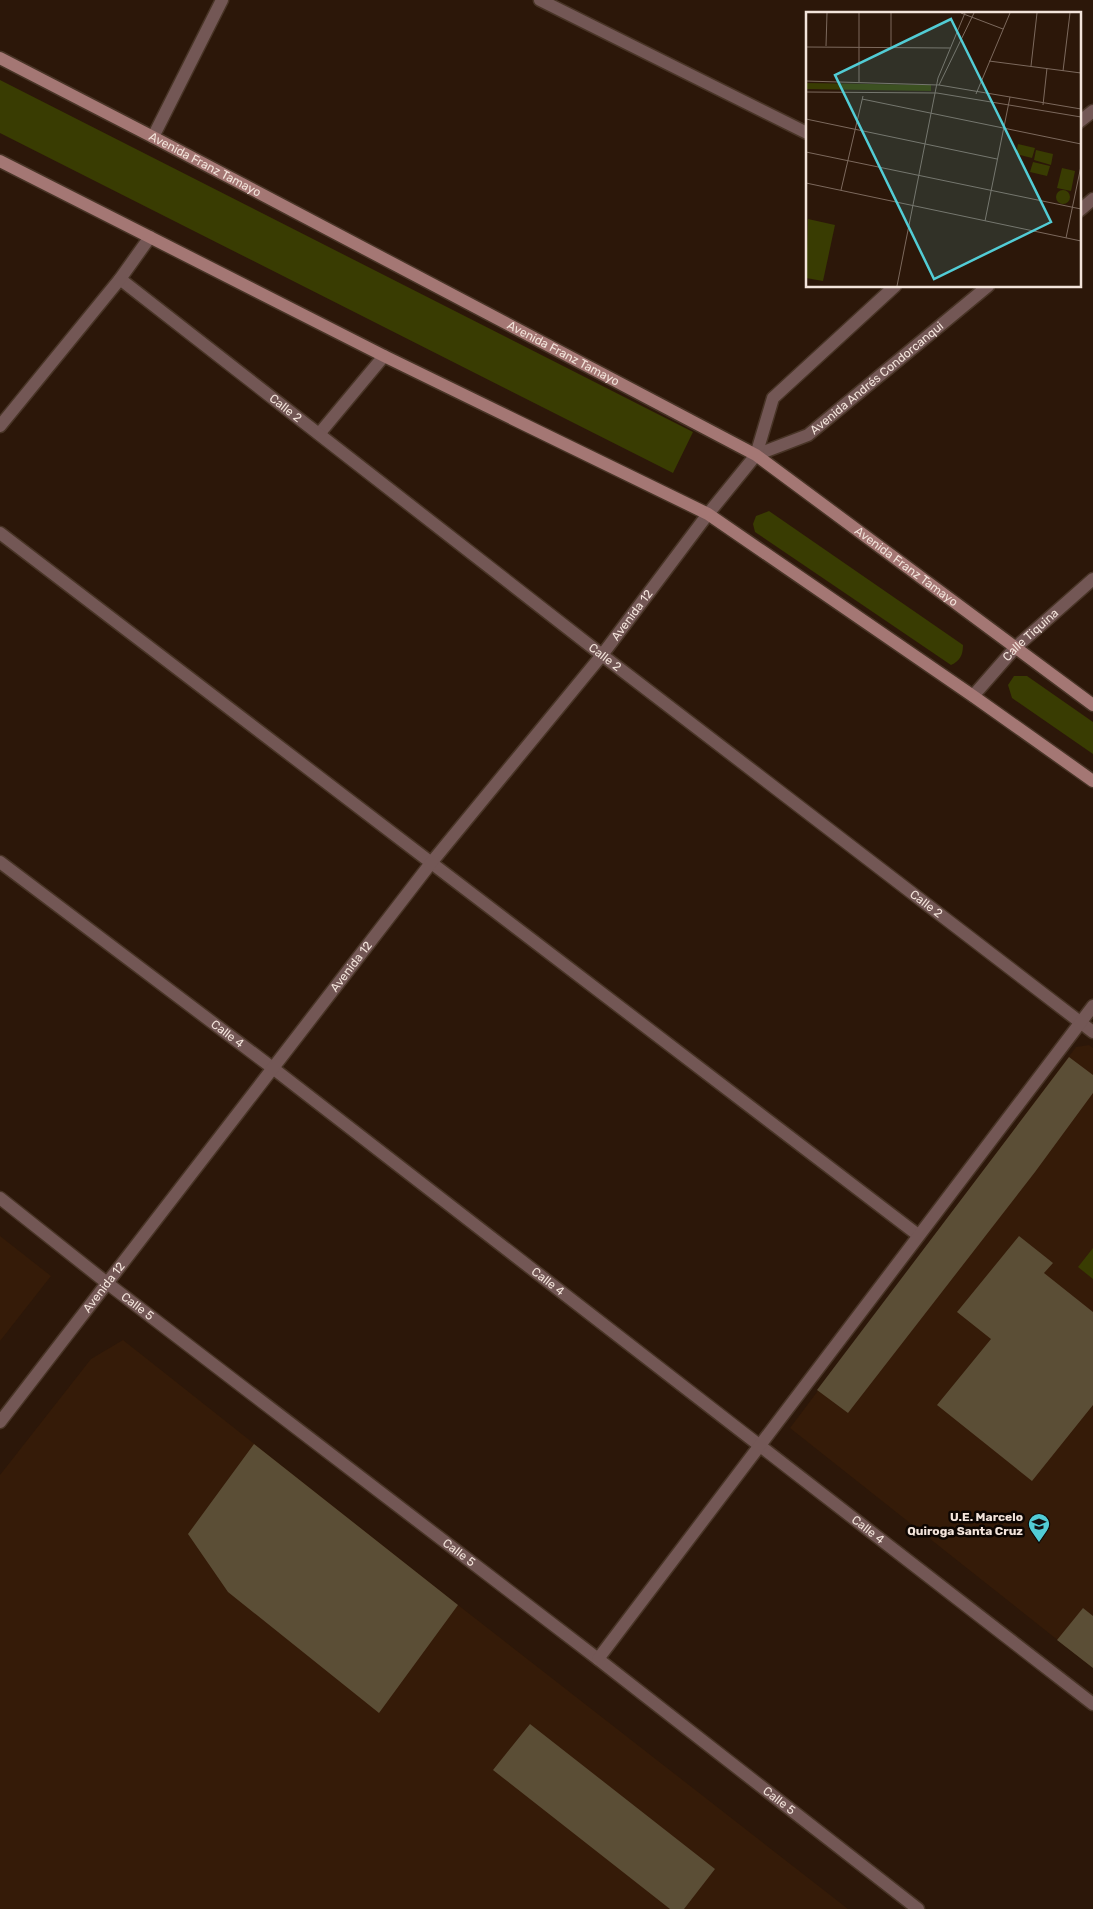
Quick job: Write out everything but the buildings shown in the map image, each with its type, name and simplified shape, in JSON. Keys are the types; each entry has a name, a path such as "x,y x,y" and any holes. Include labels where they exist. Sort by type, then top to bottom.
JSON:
{"main road":[{"name":"Avenida Franz Tamayo","path":"0,58 756,455 1093,705"},
{"path":"0,161 384,356 708,514 974,696 1093,781"}],"street":[{"path":"153,137 222,0"},
{"path":"540,0 806,133"},
{"path":"1080,121 1093,110"},
{"path":"1080,210 1093,199"},
{"path":"0,426 120,280 150,237"},
{"name":"Calle 2","path":"120,280 602,655 1093,1032"},
{"name":"Avenida Andrés Condorcanqui","path":"708,514 756,455 773,398 893,288"},
{"name":"Avenida Andrés Condorcanqui","path":"756,455 808,435 986,288"},
{"path":"319,434 384,356"},
{"name":"Avenida 12","path":"0,1422 431,864 602,655 708,514"},
{"path":"0,533 918,1235"},
{"name":"Calle Tiquina","path":"974,696 1015,648 1093,579"},
{"name":"Calle 4","path":"0,862 274,1069 1093,1704"},
{"path":"598,1659 1093,1006"},
{"name":"Calle 5","path":"0,1198 106,1283 598,1659 918,1909"}],"shaded area":[{"path":"0,80 693,432 673,473 0,133"},
{"path":"769,511 963,645 962,655 959,660 951,665 755,532 753,524 756,516"},
{"path":"1014,676 1027,676 1093,722 1093,754 1012,698 1008,685"},
{"path":"1089,1045 1093,1048 1093,1668 790,1428 1076,1047"},
{"path":"0,1236 51,1276 0,1341"},
{"path":"1093,1248 1093,1279 1078,1267"},
{"path":"123,1340 458,1605 848,1909 0,1909 0,1475 91,1359"}],"place":[{"name":"U.E. Marcelo Quiroga Santa Cruz","path":"1039,1543"}]}
